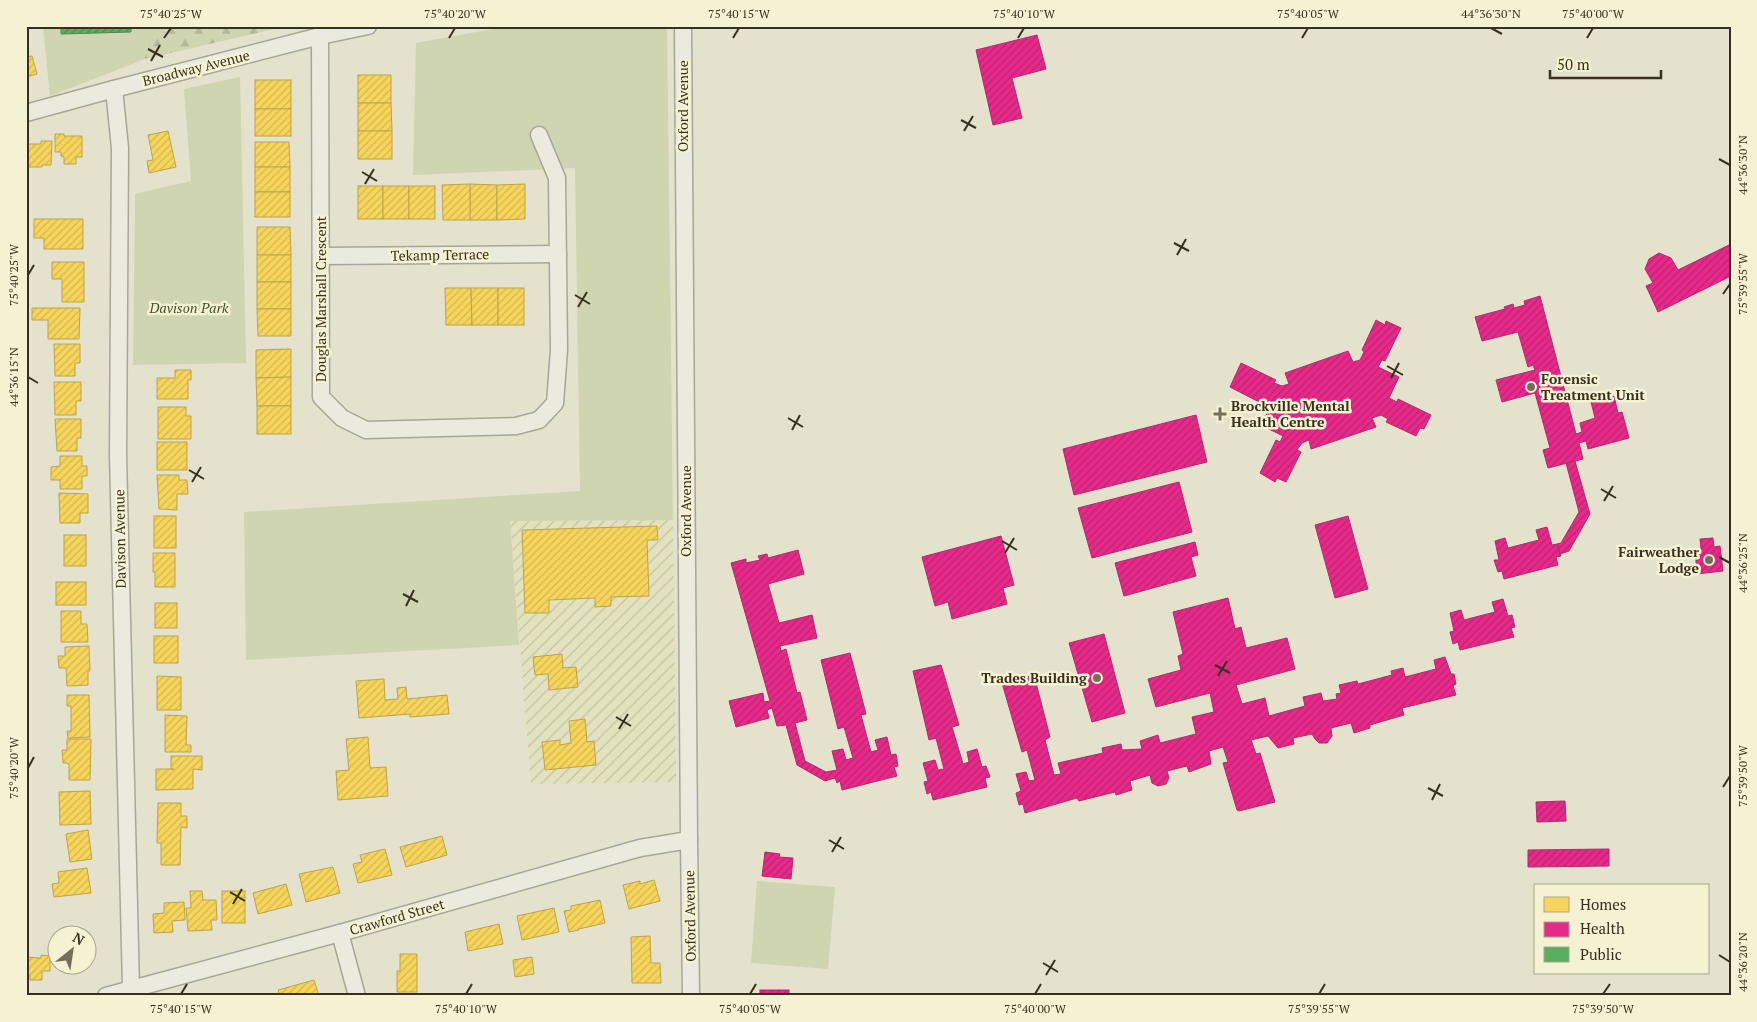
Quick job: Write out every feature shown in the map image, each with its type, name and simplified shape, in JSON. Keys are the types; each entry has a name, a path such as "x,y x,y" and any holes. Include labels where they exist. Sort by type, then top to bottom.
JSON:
{"street":[{"name":"Broadway Avenue","path":"26,113 320,36 368,26"},
{"name":"Oxford Avenue","path":"682,26 692,996"},
{"name":"Douglas Marshall Crescent","path":"320,36 321,397 342,418 366,430 516,426 539,420 555,403 559,350 557,178 539,135"},
{"name":"Davison Avenue","path":"114,89 120,148 118,465 131,989"},
{"name":"Tekamp Terrace","path":"322,256 558,254"},
{"name":"Crawford Street","path":"106,996 340,933 640,848 689,840"},
{"path":"340,933 357,996"}],"green space":[{"path":"43,26 148,26 145,59 50,96"},
{"path":"148,26 287,26 145,59"},
{"path":"509,26 667,26 673,520 510,521 519,645 246,660 244,512 580,491 575,168 413,175 416,43"},
{"name":"Davison Park","path":"240,77 246,363 133,365 135,194 191,181 184,89"},
{"path":"673,520 676,782 531,784 510,521"},
{"path":"757,881 835,887 828,969 751,963"}],"building: Homes":[{"path":"32,56 37,74 26,77 26,57"},
{"path":"358,75 391,75 391,103 358,103"},
{"path":"255,80 291,80 291,109 255,109"},
{"path":"358,103 391,103 392,131 358,131"},
{"path":"255,109 291,109 291,136 255,136"},
{"path":"168,131 176,167 149,173 147,161 153,160 148,135"},
{"path":"358,131 392,131 392,159 358,159"},
{"path":"55,134 82,136 82,157 76,157 76,164 64,164 64,157 61,156 61,152 55,152"},
{"path":"41,141 52,141 51,165 26,167 26,144 41,144"},
{"path":"255,142 289,142 290,167 255,167"},
{"path":"255,167 290,167 290,192 255,192"},
{"path":"470,184 497,185 497,220 470,220"},
{"path":"470,184 470,220 443,220 442,185"},
{"path":"525,184 525,219 497,220 497,185"},
{"path":"358,186 383,186 383,219 358,219"},
{"path":"383,186 409,186 409,219 383,219"},
{"path":"409,186 435,186 435,219 409,219"},
{"path":"255,192 290,192 290,217 255,217"},
{"path":"34,219 83,219 83,249 44,249 44,238 34,238"},
{"path":"257,227 290,227 291,255 257,255"},
{"path":"257,255 291,255 291,282 257,282"},
{"path":"52,262 84,262 84,302 62,302 62,279 52,279"},
{"path":"257,282 291,282 291,309 257,309"},
{"path":"445,288 471,288 472,325 446,325"},
{"path":"471,288 498,288 498,325 472,325"},
{"path":"498,288 524,288 524,325 498,325"},
{"path":"32,308 80,308 79,339 48,339 48,320 32,320"},
{"path":"257,309 291,309 291,336 258,336"},
{"path":"54,344 80,344 80,363 75,363 75,376 55,376"},
{"path":"291,349 291,377 256,378 256,350"},
{"path":"175,370 191,370 191,380 188,380 188,399 157,399 157,378 175,378"},
{"path":"291,377 291,406 257,406 256,378"},
{"path":"54,382 81,382 81,401 76,401 76,415 55,415"},
{"path":"257,406 291,406 291,434 257,434"},
{"path":"158,407 186,407 186,416 191,416 191,439 158,439"},
{"path":"55,419 81,419 81,438 77,438 77,451 57,451"},
{"path":"157,442 187,442 187,470 157,470"},
{"path":"60,456 82,456 82,466 87,466 87,476 82,476 82,489 60,489 60,480 51,480 51,467 60,466"},
{"path":"157,475 179,475 179,480 187,480 188,494 177,494 177,510 159,509"},
{"path":"59,493 88,494 88,513 80,513 80,523 60,523"},
{"path":"154,516 176,516 176,548 154,548"},
{"path":"657,526 658,540 647,540 649,596 611,597 611,606 595,607 595,598 549,600 549,613 525,613 522,530"},
{"path":"64,535 86,535 86,566 64,566"},
{"path":"153,553 175,553 175,587 155,587"},
{"path":"56,582 86,582 86,605 56,605"},
{"path":"155,603 177,603 177,628 155,628"},
{"path":"61,611 81,611 81,624 87,624 88,642 61,642"},
{"path":"154,636 178,636 178,663 154,663"},
{"path":"89,646 90,671 88,671 88,685 67,686 66,668 59,668 58,656 65,656 65,647"},
{"path":"562,654 563,668 576,667 578,687 549,690 548,674 535,675 533,657"},
{"path":"157,676 181,677 181,710 157,710"},
{"path":"384,679 385,700 398,699 397,688 406,687 407,699 447,695 449,714 410,717 410,714 359,718 356,681"},
{"path":"67,695 89,695 90,737 68,738 67,731 71,731 71,706 67,706"},
{"path":"165,715 187,716 186,745 191,745 191,752 165,752"},
{"path":"585,719 587,742 594,741 596,765 545,770 542,742 560,740 560,745 571,743 569,721"},
{"path":"368,737 370,768 386,767 388,796 338,800 336,771 349,770 346,739"},
{"path":"67,739 91,739 90,780 69,780 69,765 63,763 62,750 67,750"},
{"path":"171,756 202,756 202,770 193,769 193,789 156,790 156,769 171,769"},
{"path":"90,791 91,824 60,825 59,792"},
{"path":"158,803 181,803 181,816 187,816 187,828 181,827 180,865 161,865 161,843 157,843"},
{"path":"88,830 92,859 70,862 66,834"},
{"path":"442,836 447,855 406,867 400,847"},
{"path":"385,849 392,875 358,883 353,864 362,862 360,855"},
{"path":"333,867 340,893 306,902 299,874"},
{"path":"87,868 91,893 54,897 52,884 59,883 58,872"},
{"path":"654,880 660,901 629,909 623,885 640,881 640,884"},
{"path":"286,884 292,905 258,914 253,893"},
{"path":"190,891 202,891 203,900 216,900 217,920 211,920 212,930 188,931 186,908 191,908"},
{"path":"222,891 245,891 245,923 222,923"},
{"path":"600,900 605,923 569,932 564,911 571,910 571,906"},
{"path":"184,902 185,920 172,921 173,932 154,933 153,914 164,913 164,903"},
{"path":"554,908 559,932 522,940 517,916"},
{"path":"499,924 503,944 468,951 465,932"},
{"path":"650,936 651,963 660,963 661,983 632,983 631,937"},
{"path":"400,954 417,954 417,992 397,992 397,971 400,971"},
{"path":"41,955 48,956 48,971 42,971 42,980 30,980 30,976 26,976 26,957 41,958"},
{"path":"532,957 534,974 515,977 513,960"},
{"path":"314,980 319,996 280,996 278,990"}],"building: Health":[{"path":"1037,35 1046,69 1012,78 1022,118 993,125 976,50"},
{"path":"1731,244 1731,276 1658,312 1646,286 1653,283 1645,269 1649,259 1659,253 1671,258 1678,270"},
{"name":"Forensic Treatment Unit","path":"1540,296 1576,434 1582,432 1580,423 1595,418 1591,402 1614,396 1618,413 1622,412 1629,438 1588,449 1586,441 1579,443 1583,459 1548,468 1543,450 1550,448 1535,393 1502,402 1496,380 1535,370 1533,365 1528,367 1518,332 1482,341 1475,317 1505,309 1504,307 1513,304 1514,308 1525,305 1524,301"},
{"path":"1376,320 1385,325 1386,321 1401,328 1385,361 1382,360 1378,367 1399,377 1389,398 1397,402 1398,399 1431,415 1424,429 1420,428 1416,436 1386,422 1388,419 1381,415 1372,418 1376,427 1311,449 1309,440 1302,443 1297,450 1301,452 1286,482 1277,478 1275,482 1260,473 1276,440 1280,442 1283,436 1261,425 1272,404 1265,400 1263,404 1230,387 1241,363 1276,380 1274,383 1282,386 1289,384 1285,373 1348,351 1353,362 1360,360 1364,352 1362,350"},
{"path":"1196,415 1207,462 1074,495 1063,449"},
{"path":"1575,461 1590,514 1569,551 1560,554 1557,544 1561,543 1579,512 1566,463"},
{"path":"1179,482 1192,532 1092,558 1078,508"},
{"path":"1348,516 1368,589 1335,598 1315,525"},
{"path":"1547,527 1552,545 1557,544 1561,556 1556,557 1558,565 1504,579 1502,571 1498,572 1494,560 1499,560 1495,541 1505,538 1508,548 1539,540 1536,530"},
{"path":"1001,536 1014,585 1003,588 1007,604 952,619 948,602 935,606 922,557"},
{"name":"Fairweather Lodge","path":"1713,538 1714,547 1720,546 1723,571 1697,574 1695,549 1701,549 1700,539"},
{"path":"1195,542 1198,555 1191,557 1196,576 1124,596 1115,563"},
{"path":"798,550 804,574 768,584 779,623 812,615 817,638 780,646 781,651 786,649 797,693 800,692 807,720 795,723 805,761 826,772 837,770 832,751 843,749 846,760 853,758 844,727 838,729 821,660 850,653 866,714 861,715 871,752 878,750 875,740 887,737 891,755 896,754 898,766 894,767 897,776 842,790 840,781 837,783 835,778 825,781 797,765 786,725 777,726 772,708 767,710 769,718 736,727 729,701 763,693 764,702 770,701 731,563 746,559 746,563 760,560 758,556 767,554 768,558"},
{"path":"1228,598 1235,629 1241,627 1246,648 1287,638 1295,669 1236,685 1242,704 1265,698 1269,716 1305,706 1303,697 1321,693 1323,701 1337,699 1336,694 1341,693 1339,685 1357,681 1358,684 1392,675 1391,671 1403,668 1405,677 1436,669 1434,660 1445,657 1451,674 1454,674 1456,684 1453,686 1456,695 1402,708 1404,715 1370,725 1370,728 1354,733 1351,723 1331,728 1332,736 1327,743 1319,743 1312,734 1293,738 1294,744 1278,748 1268,736 1251,740 1256,754 1260,753 1275,802 1237,810 1223,763 1228,762 1223,747 1209,751 1211,764 1189,772 1187,766 1167,771 1169,778 1166,784 1158,786 1152,783 1150,775 1130,781 1132,790 1116,795 1115,792 1079,801 1077,798 1025,813 1023,804 1019,805 1016,793 1021,791 1016,774 1026,772 1029,781 1035,780 1027,750 1022,752 1002,683 1034,675 1050,737 1045,740 1054,775 1061,774 1058,763 1103,753 1102,748 1121,744 1122,750 1142,749 1140,741 1158,735 1160,743 1196,734 1192,717 1214,712 1210,693 1156,707 1148,679 1181,670 1178,656 1183,654 1173,612"},
{"path":"1503,599 1508,616 1512,615 1515,627 1511,628 1514,637 1460,650 1458,642 1453,644 1450,632 1454,631 1450,613 1461,610 1464,620 1495,612 1492,602"},
{"name":"Trades Building","path":"1104,634 1125,713 1092,722 1069,643"},
{"path":"941,665 959,725 952,727 963,764 969,762 967,752 977,749 982,767 986,766 990,777 985,778 987,787 933,800 931,792 927,794 924,782 928,781 923,763 935,760 938,770 944,769 936,738 929,740 913,671"},
{"path":"1565,801 1566,821 1537,822 1536,802"},
{"path":"1609,849 1609,866 1528,867 1528,850"},
{"path":"765,852 780,854 779,857 793,858 791,879 762,876"},
{"path":"760,990 789,990 789,996 760,996"}],"building: Public":[{"path":"61,26 131,26 131,32 61,34"}],"place":[{"name":"Forensic Treatment Unit","path":"1531,387"},
{"name":"Brockville Mental Health Centre","path":"1220,414"},
{"name":"Fairweather Lodge","path":"1709,560"},
{"name":"Trades Building","path":"1097,678"}]}
